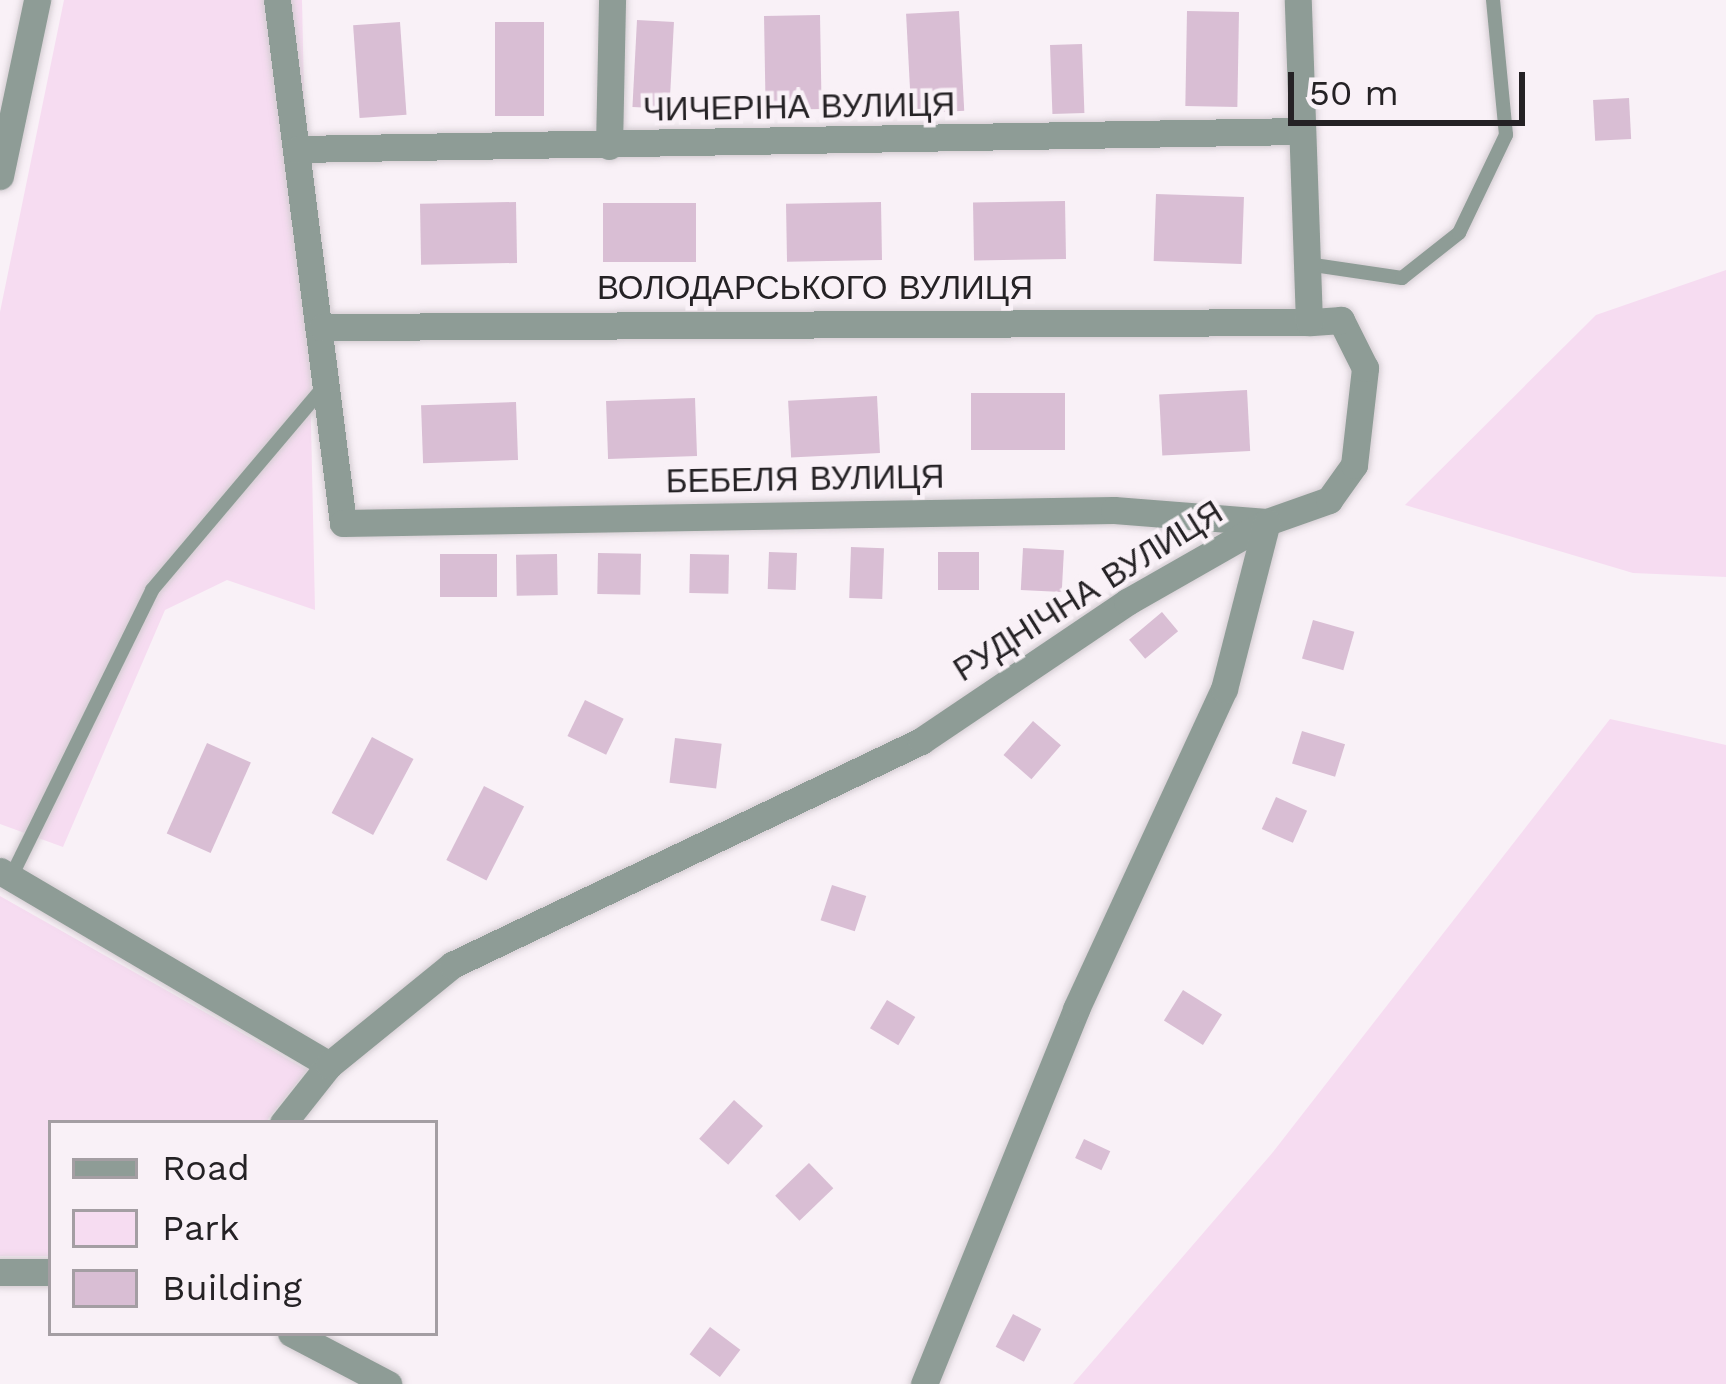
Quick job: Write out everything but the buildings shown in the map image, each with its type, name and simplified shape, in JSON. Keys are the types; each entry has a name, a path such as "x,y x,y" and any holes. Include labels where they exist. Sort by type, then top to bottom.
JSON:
{"street":[{"path":"0,176 37,0"},
{"path":"277,0 328,381"},
{"path":"609,146 612,0"},
{"path":"1267,522 1329,500 1354,464 1365,368 1341,320 1309,322 1298,0"},
{"name":"ЧИЧЕРІНА ВУЛИЦЯ","path":"298,149 1301,131"},
{"name":"ВОЛОДАРСЬКОГО ВУЛИЦЯ","path":"322,327 1309,322"},
{"name":"БЕБЕЛЯ ВУЛИЦЯ","path":"328,381 343,523 1114,510 1267,522"},
{"name":"РУДНІЧНА ВУЛИЦЯ","path":"285,1120 329,1064 452,965 921,741 1267,522"},
{"name":"РУДНІЧНА ВУЛИЦЯ","path":"924,1384 1076,1009 1224,689 1267,522"},
{"path":"6,874 329,1064"},
{"path":"0,1272 48,1273"},
{"path":"297,1336 388,1384"}],"lane":[{"path":"1306,264 1402,278 1460,233 1506,135 1492,0"},
{"path":"6,874 152,590 328,381"}],"green space":[{"path":"64,0 302,0 315,610 227,580 165,610 63,847 0,824 0,312"},
{"path":"1726,270 1726,577 1633,573 1405,505 1596,315"},
{"path":"1610,719 1726,745 1726,1384 1073,1384 1273,1152"},
{"path":"0,896 307,1070 267,1120 48,1120 48,1256 0,1256"}]}
